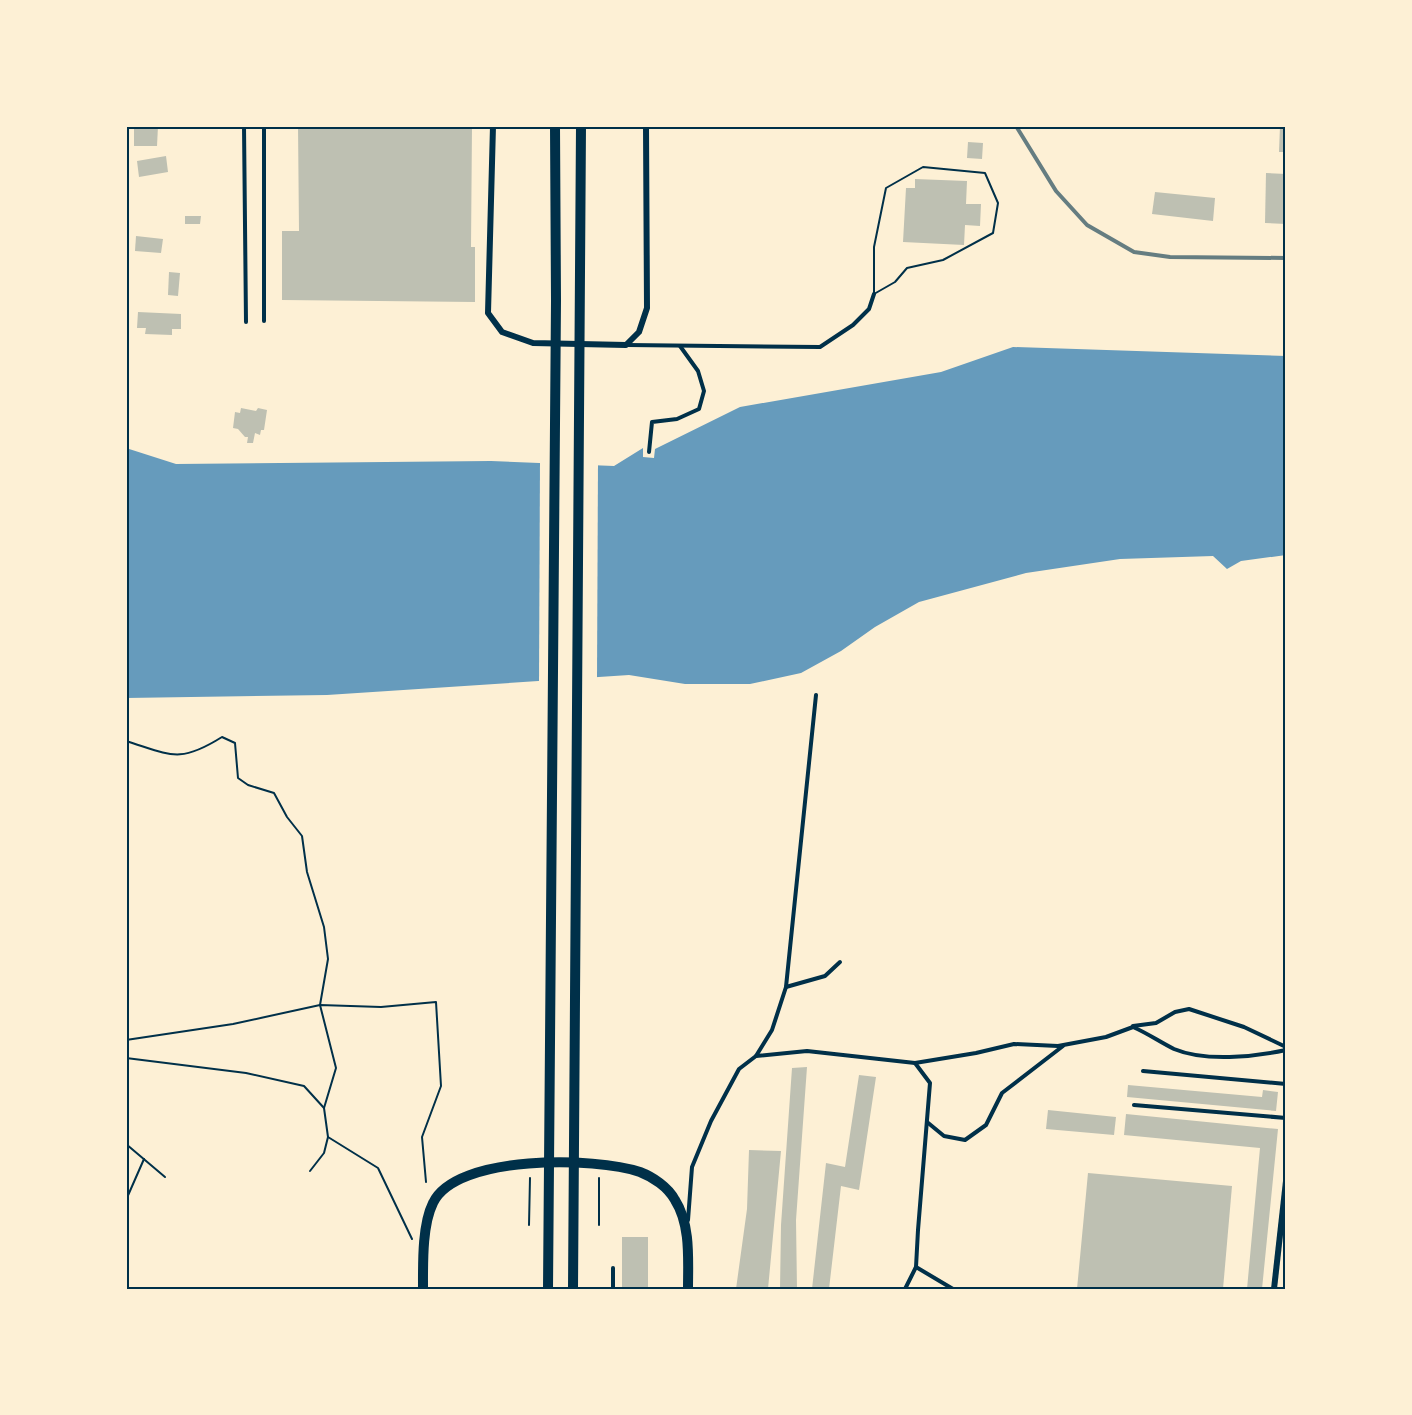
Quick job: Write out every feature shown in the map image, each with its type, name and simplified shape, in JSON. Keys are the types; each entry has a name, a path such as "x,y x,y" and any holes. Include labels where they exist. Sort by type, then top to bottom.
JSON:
{"main road":[{"path":"548,1289 556,301 555,126"},
{"path":"573,1289 581,126"},
{"path":"423,1289 427,1226 433,1202 446,1187 468,1174 529,1163 578,1162 617,1166 642,1173 662,1185 675,1199 687,1233 688,1289"}],"street":[{"path":"493,126 488,314 502,332 533,343 626,345 639,332 646,308 646,126"},
{"path":"1274,1289 1286,1181"}],"lane":[{"path":"244,126 246,322"},
{"path":"264,126 264,321"},
{"path":"626,345 820,347 853,325 869,309 874,294"},
{"path":"649,452 652,422 678,419 699,409 704,391 698,370 680,345"},
{"path":"687,1233 693,1167 696,1158 711,1121 739,1069 756,1056 772,1030 786,987 816,695"},
{"path":"786,987 825,976 840,962"},
{"path":"756,1056 807,1051 915,1063 1014,1044 1066,1045 1106,1037 1133,1026 1156,1023 1175,1012 1189,1009 1244,1027 1286,1049"},
{"path":"1133,1026 1174,1048 1191,1054 1254,1056 1286,1049"},
{"path":"926,1122 944,1136 965,1140 986,1125 1002,1093 1066,1045"},
{"path":"905,1289 916,1267 930,1083 915,1063"},
{"path":"1143,1071 1286,1084"},
{"path":"1134,1105 1286,1118"},
{"path":"916,1267 952,1289"},
{"path":"613,1268 613,1289"}],"path":[{"path":"923,167 985,173 998,203 993,233 943,260 907,268 895,282 874,294 874,247 886,188 923,167"},
{"path":"126,741 175,756 200,751 222,737 236,743 238,778 248,785 274,793 287,817 302,836 307,872 324,927 328,959 321,1005 336,1068 324,1108 328,1137 324,1154 310,1171"},
{"path":"126,1040 233,1024 321,1005 381,1007 436,1002 441,1086 422,1137 426,1182"},
{"path":"126,1058 246,1073 304,1086 324,1108"},
{"path":"328,1137 378,1168 413,1241"},
{"path":"126,1144 165,1178"},
{"path":"126,1200 144,1158"},
{"path":"529,1225 530,1178"},
{"path":"599,1178 599,1225"}],"water":[{"path":"1013,347 1286,356 1286,555 1241,561 1227,569 1213,556 1120,559 1026,573 919,602 801,673 750,684 685,684 629,675 327,695 126,698 126,448 176,464 491,461 614,466 643,448 643,457 654,458 655,449 740,407 941,372"}],"pier":[{"path":"540,460 598,462 597,680 539,683"}],"building":[{"path":"134,126 158,126 157,146 134,146"},
{"path":"298,126 472,126 471,247 475,247 475,302 282,300 282,231 299,231"},
{"path":"1280,126 1286,126 1286,152 1279,152"},
{"path":"968,142 983,143 982,159 967,158"},
{"path":"166,156 168,172 139,177 137,161"},
{"path":"1266,173 1286,174 1286,224 1265,223"},
{"path":"915,179 967,181 966,204 981,204 980,226 965,225 964,245 903,242 906,188 915,188"},
{"path":"1155,192 1215,198 1213,221 1152,214"},
{"path":"185,216 201,216 200,224 185,224"},
{"path":"136,236 163,239 161,253 135,251"},
{"path":"169,272 180,273 178,296 168,295"},
{"path":"138,312 181,314 181,329 172,329 172,335 145,334 146,328 137,328"},
{"path":"241,408 256,411 258,408 267,410 264,430 261,430 260,435 255,433 253,443 247,443 248,437 233,428 235,412 240,413"},
{"path":"807,1067 796,1220 797,1289 780,1289 781,1225 792,1068"},
{"path":"859,1075 876,1077 859,1190 841,1186 829,1289 812,1289 826,1163 845,1167"},
{"path":"1128,1085 1262,1097 1263,1090 1278,1092 1276,1111 1127,1097"},
{"path":"1048,1110 1116,1117 1114,1135 1046,1129"},
{"path":"1126,1114 1278,1129 1262,1289 1247,1289 1260,1148 1124,1135"},
{"path":"749,1150 781,1151 768,1289 736,1289 747,1209"},
{"path":"1088,1173 1232,1186 1223,1289 1077,1289"},
{"path":"622,1237 648,1237 648,1289 622,1289"}],"railway":[{"path":"1016,126 1056,191 1087,225 1134,252 1170,257 1286,258"}]}
